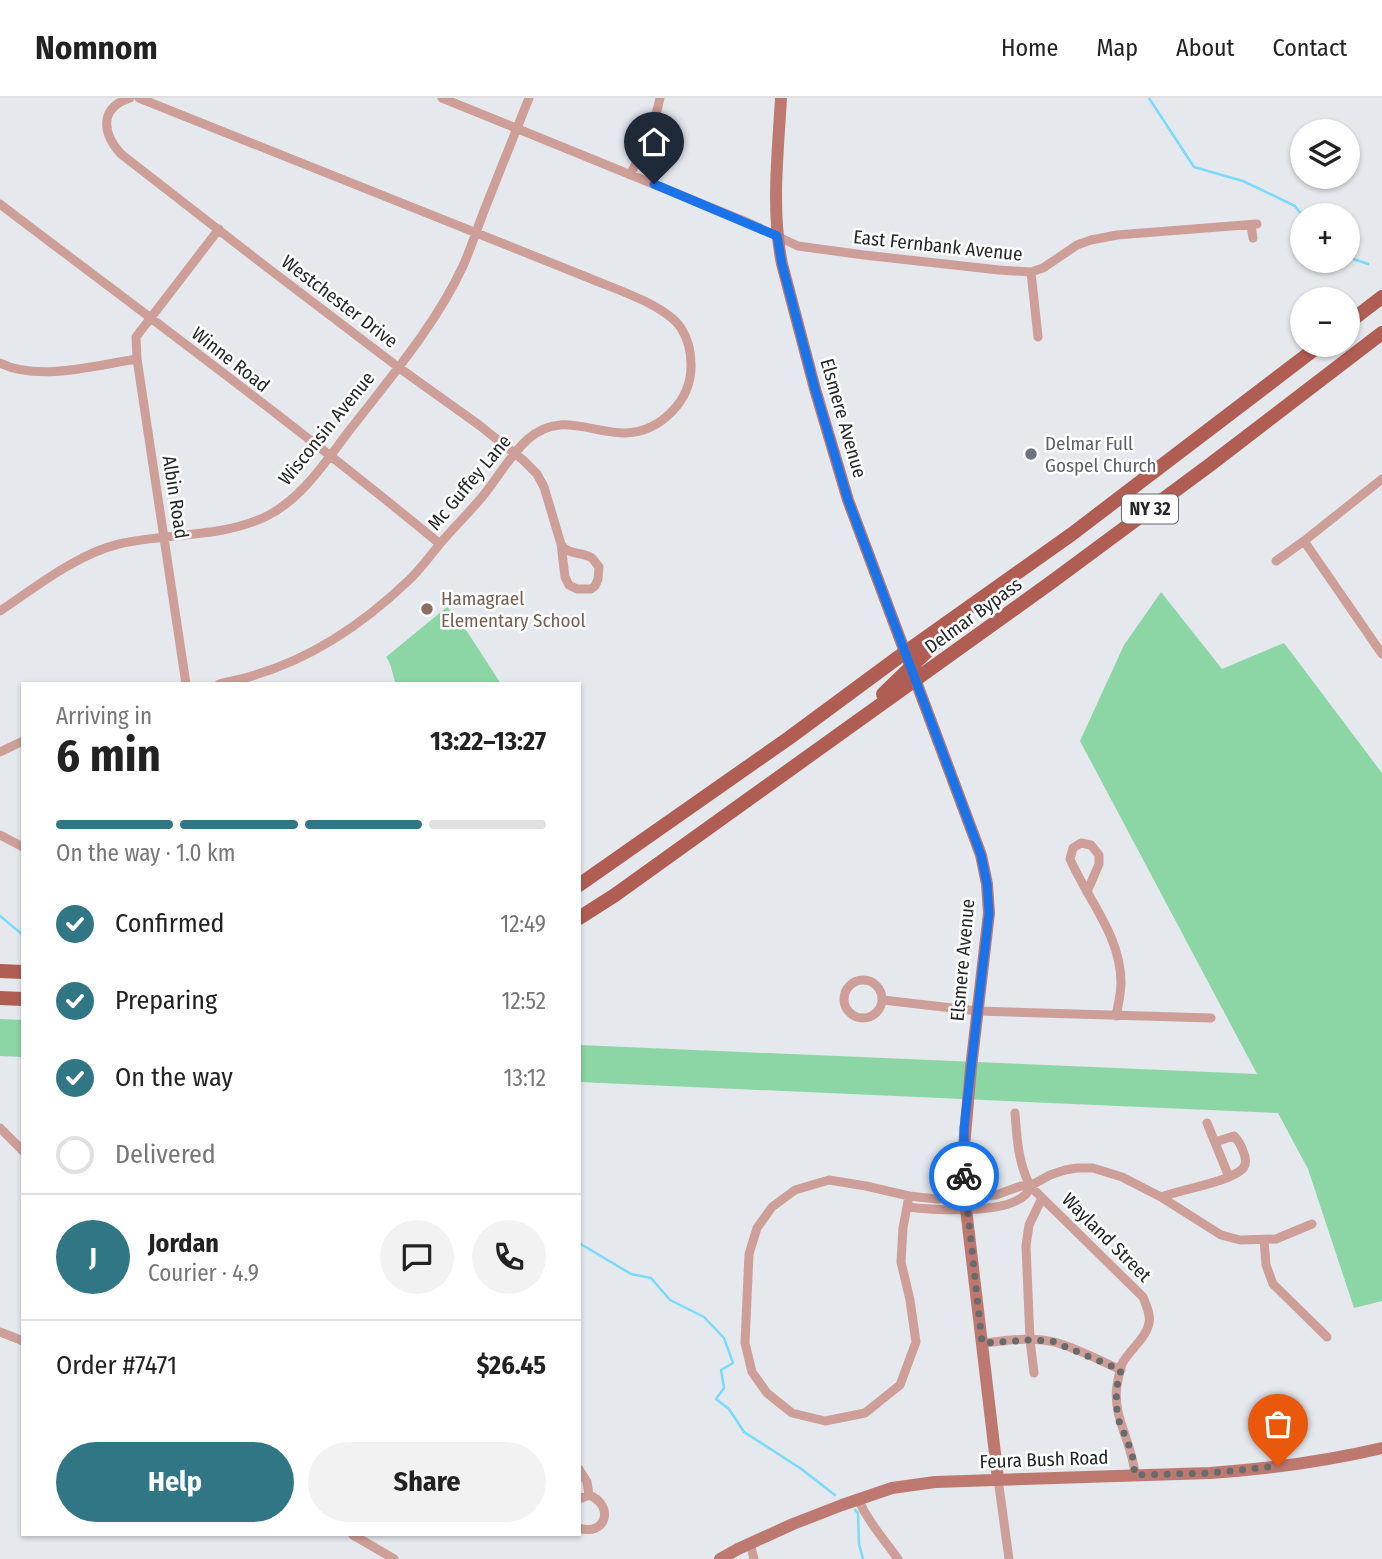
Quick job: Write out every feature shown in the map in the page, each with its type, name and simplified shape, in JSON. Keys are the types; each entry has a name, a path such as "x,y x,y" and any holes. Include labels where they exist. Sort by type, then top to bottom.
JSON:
{"main road":[{"name":"Elsmere Avenue","path":"781,98 776,202 777,236 782,264 848,500 981,855 987,884 989,913 964,1128 963,1158 998,1479"},
{"path":"1360,314 1382,297"},
{"name":"Delmar Bypass","path":"912,674 1211,464 1382,333"},
{"name":"Delmar Bypass","path":"581,884 789,738 1022,569 1304,357"},
{"path":"581,917 787,771 886,691 912,674 939,638 1022,569"},
{"path":"0,971 21,972"},
{"path":"0,998 21,999"},
{"name":"Feura Bush Road","path":"720,1559 793,1524 892,1488 934,1482 1251,1470 1382,1448"}],"street":[{"name":"Westchester Drive","path":"130,98 117,103 107,118 108,138 121,154 514,453 537,474 544,486 561,544 565,577 569,585 577,589 590,589 595,586 599,567 592,558 569,552 561,544"},
{"path":"139,98 476,233"},
{"name":"East Fernbank Avenue","path":"442,98 749,223 792,244 825,250 1031,272 1043,268 1077,245 1117,235 1254,224 1253,238"},
{"name":"Wisconsin Avenue","path":"0,611 79,559 117,544 204,533 252,523 268,516 300,491 330,457 441,307 463,266 529,98"},
{"path":"630,175 655,121 660,98"},
{"name":"Winne Road","path":"0,204 440,544"},
{"name":"Albin Road","path":"186,682 137,359 136,337 219,229"},
{"name":"Mc Guffey Lane","path":"227,682 290,662 327,643 379,607 425,563 530,437 549,426 571,424 623,433 647,428 675,411 684,398 691,371 688,341 681,328 662,311 589,278 476,233"},
{"path":"1031,272 1038,337"},
{"path":"0,363 30,372 65,370 137,359"},
{"path":"1276,561 1382,478"},
{"path":"1304,541 1382,654"},
{"path":"0,752 21,742"},
{"path":"0,835 21,846"},
{"path":"1087,892 1099,864 1099,855 1091,845 1081,843 1073,848 1070,859 1087,892 1107,926 1120,965 1121,985 1116,1016"},
{"path":"863,979 875,983 883,1000 878,1012 867,1018 854,1016 845,1006 844,1000 847,988 863,979"},
{"path":"883,1000 978,1011 1211,1018"},
{"path":"1015,1113 1018,1152 1030,1186"},
{"path":"1207,1123 1229,1177"},
{"path":"0,1128 21,1150"},
{"path":"1161,1197 1211,1184 1244,1167 1244,1154 1234,1136 1214,1142"},
{"path":"907,1207 936,1210 1021,1186 1030,1186 1065,1170 1093,1168 1122,1177 1161,1197 1221,1235 1240,1240 1276,1240 1312,1224"},
{"path":"909,1196 903,1228 901,1262 916,1342 900,1385 865,1413 825,1421 792,1412 767,1393 752,1372 745,1343 749,1254 757,1228 772,1207 795,1190 829,1180 909,1196 966,1203"},
{"name":"Wayland Street","path":"1030,1186 1143,1297 1148,1310 1149,1323 1122,1363 1117,1386 1119,1421 1132,1453 1135,1475"},
{"path":"1034,1373 1026,1246 1028,1225 1042,1198"},
{"path":"1264,1240 1266,1265 1273,1284 1327,1337"},
{"path":"0,1332 21,1340"},
{"path":"982,1343 1052,1341 1121,1370"},
{"path":"581,1472 587,1482 589,1495"},
{"path":"998,1479 1009,1559"},
{"path":"581,1498 589,1495 597,1498 603,1506 603,1521 595,1529 581,1529"},
{"path":"858,1499 872,1526 898,1559"},
{"path":"355,1536 394,1559"},
{"path":"750,1543 754,1559"}],"green space":[{"path":"1161,592 1222,669 1284,643 1382,773 1382,1301 1354,1308 1308,1169 1278,1113 581,1082 581,1045 1257,1074 1080,741 1124,645"},
{"path":"447,607 459,619 500,682 395,682 386,657"},
{"path":"0,1019 21,1020 21,1057 0,1056"}],"waterway":[{"path":"1149,98 1194,167 1243,181 1290,204"},
{"path":"1360,261 1368,264"},
{"path":"0,916 21,933"},
{"path":"581,1244 631,1274 651,1278 670,1300 704,1317 724,1338 733,1363 721,1370 724,1388 716,1399 729,1409 744,1432 800,1468 835,1495"},
{"path":"855,1510 858,1513 859,1544 863,1559"}],"way so far":[{"path":"964,1176 982,1343 1052,1341 1121,1370 1116,1404 1119,1421 1132,1453 1135,1475 1210,1473 1278,1466"}],"place":[{"name":"Delmar Full Gospel Church","path":"1031,454"},
{"name":"Hamagrael Elementary School","path":"427,609"}],"route":[{"path":"654,184 777,236 815,389 848,500 981,855 989,895 989,913 964,1128 964,1176"}]}
